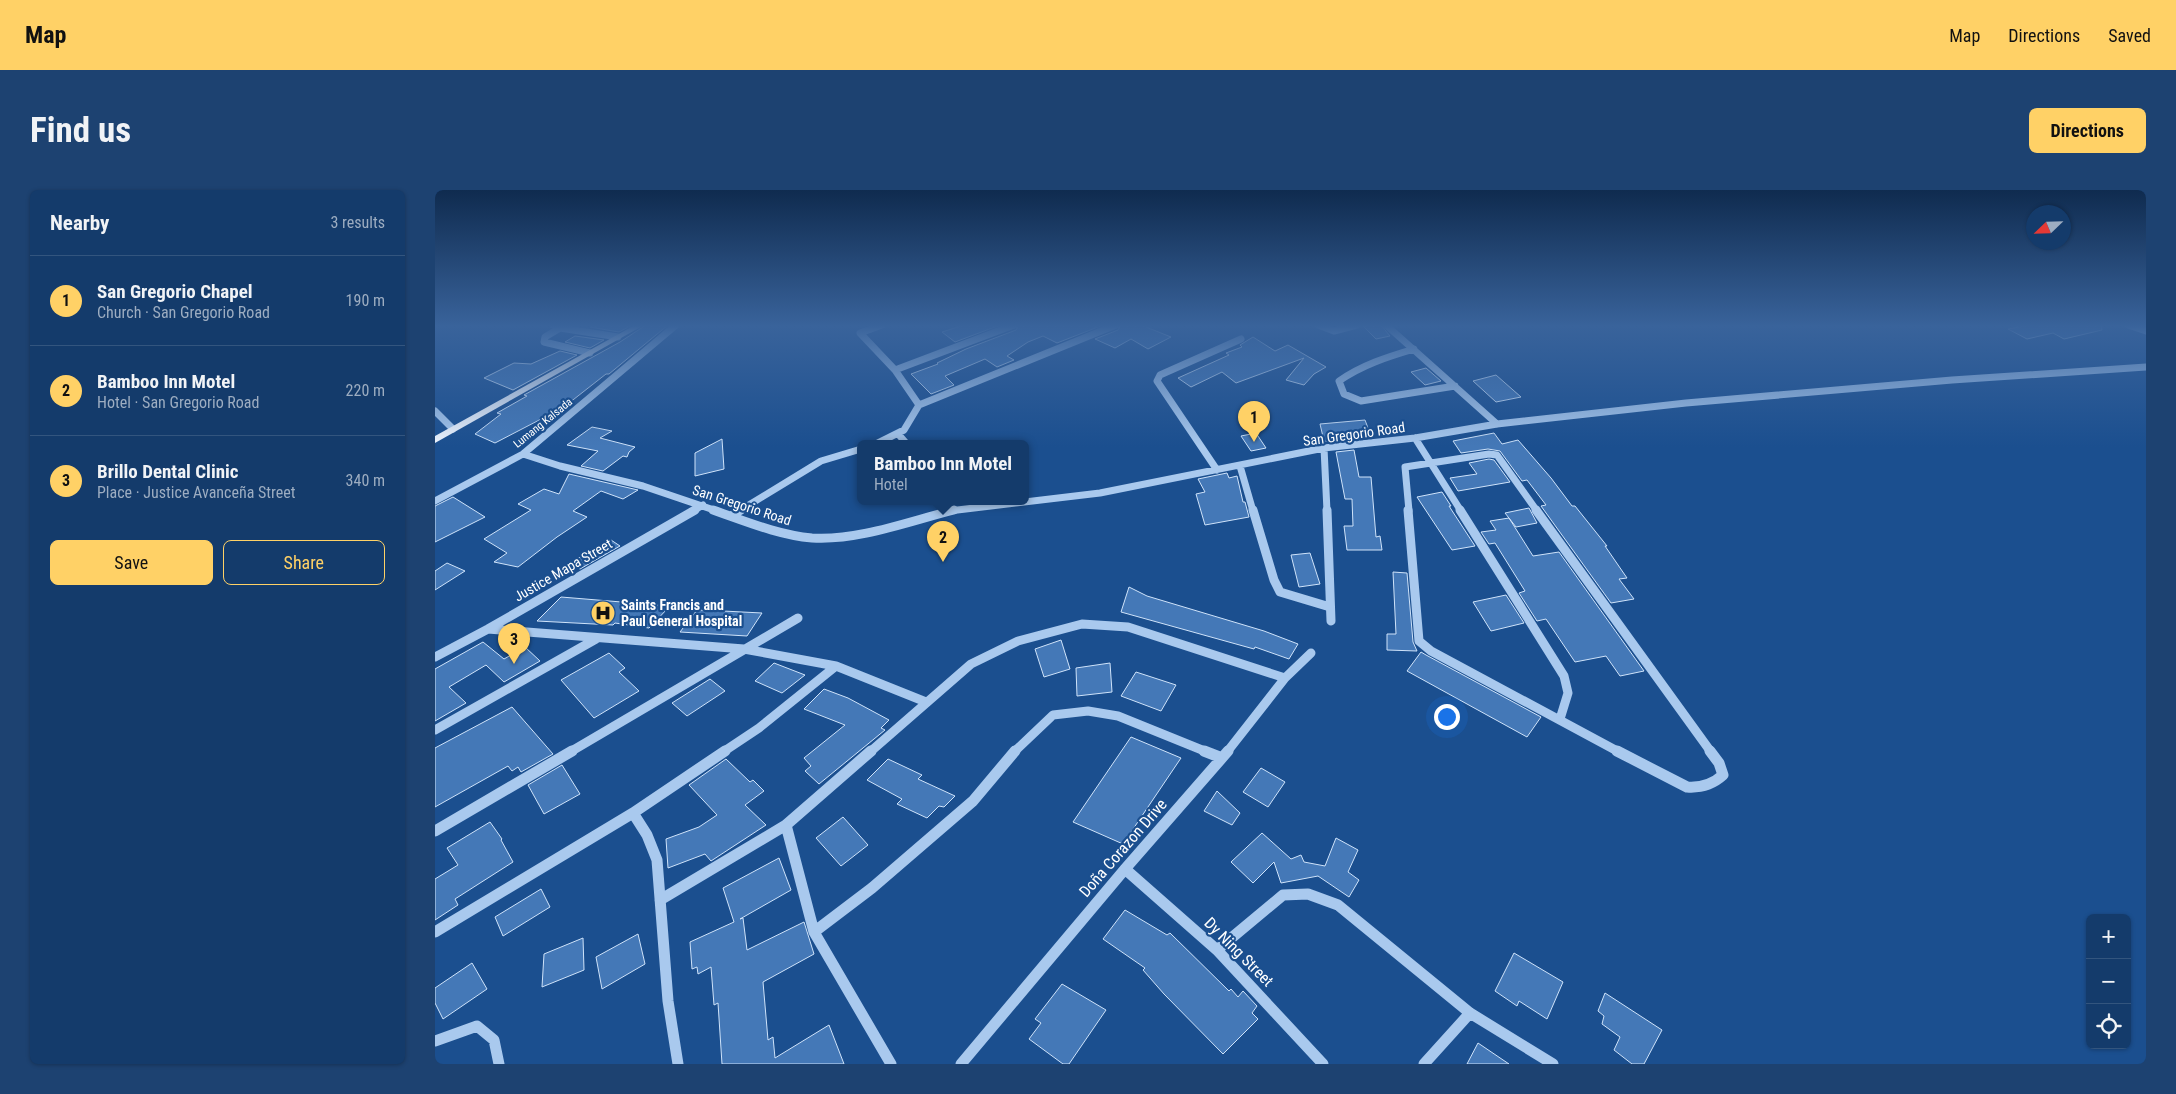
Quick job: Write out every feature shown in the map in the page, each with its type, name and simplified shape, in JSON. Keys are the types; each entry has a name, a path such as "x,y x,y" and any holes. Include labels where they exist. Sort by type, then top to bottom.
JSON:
{"main road":[{"path":"435,440 567,366"}],"street":[{"name":"Lumang Kalsada","path":"435,501 523,454 628,366"},
{"path":"891,366 919,405"},
{"path":"895,370 906,366"},
{"path":"886,440 899,435 912,419 919,405 1016,366"},
{"path":"1179,366 1160,374 1157,380 1217,470"},
{"path":"1364,366 1350,372 1339,381 1344,394 1361,401 1455,386"},
{"path":"1433,366 1497,424"},
{"name":"San Gregorio Road","path":"1029,501 1100,492 1324,448 1415,438 1497,424 1686,403 1952,380 2146,367"},
{"path":"435,411 453,429"},
{"path":"899,435 904,440"},
{"path":"1415,438 1565,676 1568,692 1560,719"},
{"path":"1324,448 1331,622"},
{"path":"731,516 821,461 857,450"},
{"name":"San Gregorio Road","path":"523,454 560,466 643,486 776,531 812,538 849,537 957,510 997,505"},
{"path":"1489,454 1497,455 1719,763 1723,775 1716,781 1701,788 1687,787 1431,651 1419,641 1405,467 1430,462 1489,454"},
{"path":"1240,466 1274,580 1280,592 1330,607"},
{"name":"Justice Mapa Street","path":"435,657 488,629 703,505"},
{"path":"954,505 957,510"},
{"path":"435,831 798,618"},
{"path":"660,900 786,825 971,664 1018,641 1082,624 1128,627 1285,678"},
{"path":"488,629 596,639 744,649 836,666 926,702"},
{"path":"435,730 596,639"},
{"name":"Doña Corazon Drive","path":"961,1064 1125,869 1222,758 1285,678 1311,653"},
{"path":"435,932 633,813 759,728 836,666"},
{"path":"814,932 872,888 973,801 1021,743 1053,715 1088,711 1118,716 1222,758"},
{"path":"633,813 647,835 657,860 668,1001 678,1064"},
{"path":"786,825 814,932 891,1064"},
{"name":"Dy Ning Street","path":"1125,869 1217,950 1323,1064"},
{"path":"1217,950 1283,895 1308,894 1338,905 1470,1014 1553,1064"},
{"path":"1424,1064 1470,1014"},
{"path":"435,1041 477,1026 494,1040 499,1064"}],"building":[{"path":"508,366 557,366 513,390 484,378"},
{"path":"577,366 619,366 548,418 545,417 495,443 475,434 501,414 497,413 527,396 524,395"},
{"path":"933,366 969,366 945,376 954,385 931,394 911,374"},
{"path":"1205,366 1283,366 1236,383 1222,372 1191,387 1178,378"},
{"path":"1298,366 1326,367 1314,374 1304,385 1286,380"},
{"path":"1426,368 1441,381 1425,385 1411,372"},
{"path":"1496,375 1521,397 1496,402 1473,381"},
{"path":"1365,420 1371,436 1333,442 1324,441 1320,424"},
{"path":"592,427 612,431 600,438 635,447 629,452 627,457 623,456 603,471 581,466 598,451 567,445"},
{"path":"1256,433 1266,448 1251,451 1241,436"},
{"path":"1494,433 1502,444 1518,440 1572,506 1575,506 1607,546 1605,546 1627,578 1619,579 1634,599 1611,603 1541,506 1546,505 1527,480 1522,481 1500,451 1488,449 1461,453 1453,441"},
{"path":"722,439 724,469 695,476 695,453"},
{"path":"1354,450 1359,477 1371,477 1376,537 1380,536 1382,550 1347,550 1344,526 1353,526 1352,499 1345,499 1336,452"},
{"path":"1489,459 1494,460 1510,482 1458,491 1450,478 1477,474 1469,463"},
{"path":"1227,473 1229,478 1237,476 1243,502 1245,502 1249,517 1205,525 1196,494 1205,492 1198,479"},
{"path":"569,474 638,490 623,499 601,491 573,511 587,517 518,567 494,562 507,553 484,539 531,510 518,504 544,489 559,494"},
{"path":"1442,492 1475,546 1452,550 1417,497"},
{"path":"453,497 485,517 435,542 435,506"},
{"path":"1529,508 1537,523 1516,527 1505,513"},
{"path":"1509,518 1533,556 1559,552 1644,671 1620,676 1606,656 1575,662 1546,619 1537,621 1519,593 1525,591 1495,543 1489,544 1481,532 1496,530 1490,521"},
{"path":"611,540 620,546 580,569 570,563"},
{"path":"1310,553 1320,584 1299,587 1291,555"},
{"path":"447,563 465,571 435,590 435,571"},
{"path":"1393,572 1407,573 1413,642 1417,651 1387,650 1387,634 1396,634"},
{"path":"1129,587 1147,596 1264,631 1298,644 1289,659 1255,647 1254,649 1121,612"},
{"path":"1506,595 1524,623 1491,631 1473,602"},
{"path":"561,597 670,606 649,628 615,623 613,625 537,621"},
{"path":"697,610 762,613 747,636 680,632"},
{"path":"1061,640 1070,669 1044,677 1035,649"},
{"path":"483,642 504,659 525,647 540,661 504,682 486,665 449,687 466,703 435,721 435,669"},
{"path":"1421,652 1541,717 1527,737 1407,671"},
{"path":"609,653 625,668 619,672 639,691 594,718 561,680"},
{"path":"774,663 805,675 782,693 755,681"},
{"path":"1110,663 1112,692 1077,696 1076,668"},
{"path":"1136,672 1176,685 1161,711 1121,696"},
{"path":"710,679 725,691 687,716 672,703"},
{"path":"824,689 848,698 889,720 881,728 885,730 819,784 805,771 811,766 804,758 845,725 804,709"},
{"path":"512,707 553,754 521,772 518,767 512,771 508,766 435,807 435,748"},
{"path":"1131,737 1181,758 1123,844 1073,822"},
{"path":"726,759 750,782 753,780 764,791 745,805 766,825 711,861 705,854 668,868 666,839 699,827 717,815 689,785"},
{"path":"888,759 922,775 918,779 955,796 944,807 939,806 927,818 897,804 902,799 867,780"},
{"path":"562,765 580,794 544,814 528,785"},
{"path":"1261,768 1285,782 1268,807 1243,792"},
{"path":"1217,791 1240,813 1232,825 1204,811"},
{"path":"843,817 868,845 841,866 816,838"},
{"path":"490,822 502,839 513,862 455,899 458,905 435,920 435,879 458,865 447,848"},
{"path":"1262,833 1291,859 1301,855 1304,862 1325,866 1336,838 1358,850 1348,872 1359,880 1349,897 1318,876 1281,883 1274,862 1253,883 1231,862"},
{"path":"779,858 791,890 740,919 743,918 747,950 804,922 814,954 763,982 768,1040 773,1037 775,1058 829,1025 844,1064 722,1064 718,1003 714,1005 711,967 698,974 697,967 692,969 690,942 734,922 723,888"},
{"path":"541,889 550,907 503,936 495,917"},
{"path":"1125,910 1167,935 1170,933 1229,991 1231,989 1238,997 1243,991 1257,1006 1252,1013 1258,1019 1223,1054 1164,994 1143,970 1145,968 1103,939"},
{"path":"638,934 645,964 602,989 596,957"},
{"path":"583,938 584,970 542,987 544,954"},
{"path":"1514,953 1563,982 1547,1019 1519,1001 1517,1006 1495,991"},
{"path":"472,963 487,989 443,1019 435,1003 435,988"},
{"path":"1062,984 1106,1010 1069,1064 1063,1064 1029,1039 1041,1023 1035,1019"},
{"path":"1605,993 1662,1030 1644,1064 1632,1064 1614,1050 1620,1037 1602,1024 1604,1016 1598,1011"},
{"path":"1478,1043 1509,1064 1467,1064"}],"place":[{"name":"San Gregorio Chapel","path":"1254,442"},
{"name":"Bamboo Inn Motel","path":"943,562"},
{"name":"Saints Francis and Paul General Hospital","path":"603,613"},
{"name":"Brillo Dental Clinic","path":"514,664"}]}
